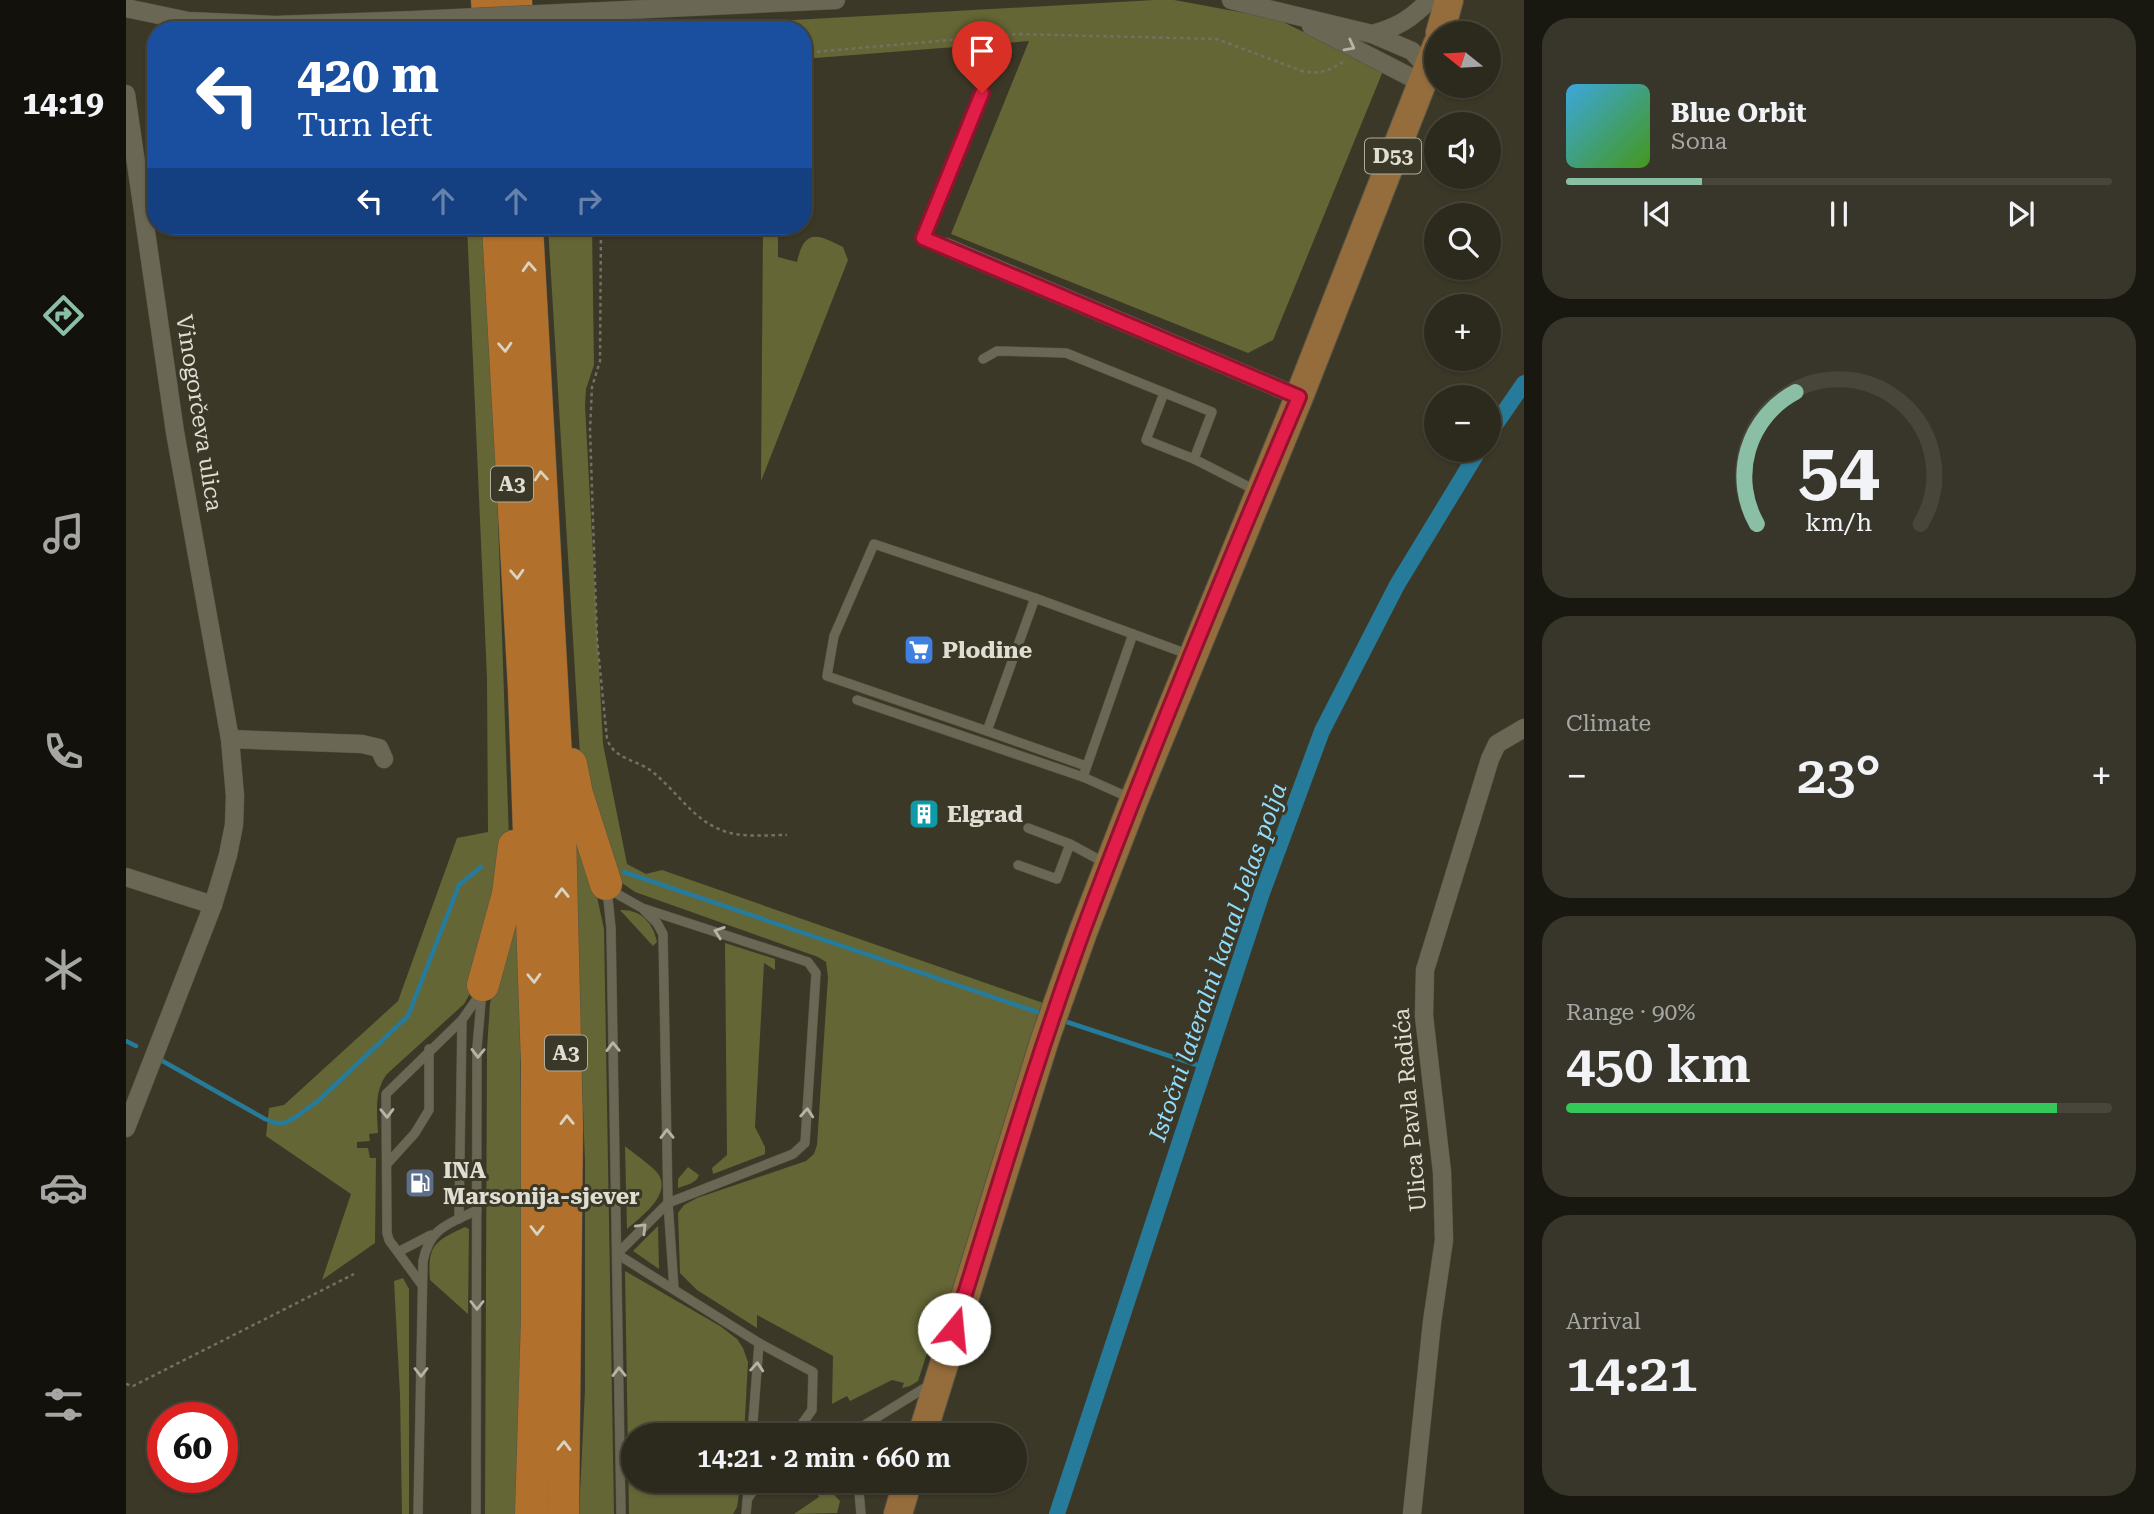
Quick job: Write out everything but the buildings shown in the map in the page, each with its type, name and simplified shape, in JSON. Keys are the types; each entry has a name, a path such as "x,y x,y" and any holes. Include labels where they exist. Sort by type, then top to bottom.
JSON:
{"highway":[{"path":"487,0 488,21"},
{"path":"516,0 517,21"},
{"name":"A3","path":"499,235 524,689 537,1064 537,1318 531,1514"},
{"name":"A3","path":"528,235 560,829 567,1114 563,1514"},
{"path":"548,593 557,611 563,636 572,771 606,884"},
{"path":"483,985 504,910 510,877 514,837 513,746 518,706 524,689"}],"main road":[{"path":"1443,21 1449,0"},
{"name":"D53","path":"926,1423 1045,1039 1109,865 1299,397 1424,78"},
{"path":"898,1514 904,1493"}],"street":[{"path":"387,21 836,0"},
{"path":"1231,0 1372,34 1412,51 1422,61 1424,78"},
{"path":"1372,34 1403,23 1429,0"},
{"path":"126,9 188,21"},
{"path":"1289,15 1424,78"},
{"name":"Vinogorčeva ulica","path":"126,94 176,432 230,739 235,796 234,825 228,855 213,905 126,1128"},
{"path":"946,247 1299,397"},
{"name":"Ulica Pavla Radića","path":"1412,1514 1432,1322 1444,1240 1442,1172 1424,1016 1425,970 1490,759 1497,744 1524,728"},
{"path":"230,739 362,744 379,748 384,759"},
{"path":"126,877 213,905"}],"lane":[{"path":"946,247 923,238 982,93"},
{"path":"983,359 997,351 1066,353 1212,412 1194,459"},
{"path":"1164,393 1146,440 1194,459 1259,492"},
{"path":"1086,766 827,676 834,636 874,544 1193,655"},
{"path":"987,731 1035,598"},
{"path":"1083,777 1133,634"},
{"path":"857,700 1083,777 1134,800"},
{"path":"1028,828 1070,844 1109,865"},
{"path":"1018,865 1056,880 1070,844"},
{"path":"606,884 651,915 663,934 668,1203 674,1289"},
{"path":"606,884 611,928 621,1514"},
{"path":"617,1254 668,1203 793,1154 805,1143 816,973 808,962 642,908"},
{"path":"422,1285 389,1240 387,1233 386,1094 429,1049 462,1020 483,985"},
{"path":"476,1514 477,1048 483,985"},
{"path":"459,1219 462,1020"},
{"path":"387,1164 415,1133 429,1110 429,1049"},
{"path":"398,1252 477,1210"},
{"path":"418,1514 422,1285 425,1247 433,1234"},
{"path":"617,1254 759,1343 813,1372 812,1410 803,1423"},
{"path":"753,1423 759,1343"},
{"path":"868,1423 939,1379"},
{"path":"746,1514 747,1493"},
{"path":"747,1499 751,1493"},
{"path":"859,1493 861,1514"}],"path":[{"path":"812,52 1017,34 1217,39 1315,74 1328,72 1343,62"},
{"path":"601,235 600,362 592,387 590,430 597,639 607,739 614,752 654,772 698,815 719,829 733,833 787,835"},
{"path":"126,1384 133,1386 354,1274"}],"green space":[{"path":"1174,0 1277,19 1383,71 1273,340 1248,353 951,234 1029,41 812,58 812,21 777,21"},
{"path":"467,235 488,235 509,840 472,990 464,1004 387,1074 378,1095 378,1133 369,1134 370,1141 357,1142 357,1148 368,1148 370,1158 376,1158 375,1243 322,1280 351,1194 266,1136 269,1108 284,1105 398,1001 457,838 488,832 487,678"},
{"path":"549,235 592,235 594,365 586,389 585,405 603,744 627,864 646,874 662,870 1046,1004 941,1328 927,1353 918,1381 910,1386 902,1388 904,1383 892,1380 850,1401 847,1396 832,1404 833,1356 757,1315 757,1328 697,1290 680,1273 678,1213 684,1205 697,1198 806,1161 814,1154 817,1145 828,977 826,962 635,892 622,883 610,865 580,755"},
{"path":"763,235 778,235 778,257 797,262 803,244 808,239 819,237 843,247 848,260 761,481"},
{"path":"583,833 604,929 614,1514 579,1514 585,1390 585,1163 573,836"},
{"path":"620,910 634,912 645,918 657,942 653,946"},
{"path":"518,912 524,1299 519,1514 485,1514 487,1050 490,1003"},
{"path":"725,943 775,959 775,970 764,963 755,1127 765,1147 765,1154 713,1174 712,1168 727,1155"},
{"path":"625,1146 659,1175 662,1183 661,1191 652,1206 627,1229"},
{"path":"688,1167 699,1175 698,1178 678,1188 678,1179"},
{"path":"658,1226 659,1269 633,1251"},
{"path":"465,1227 469,1229 468,1314 430,1280 429,1268 435,1246 446,1236"},
{"path":"625,1271 720,1326 737,1339 748,1362 745,1423 628,1423"},
{"path":"403,1278 409,1289 409,1514 402,1514 394,1281"},
{"path":"629,1493 739,1493 733,1514 629,1514"},
{"path":"817,1493 832,1493 840,1501 837,1513 794,1514 819,1497"}],"waterway":[{"name":"Istočni lateralni kanal Jelas polja","path":"1501,417 1524,383"},
{"name":"Istočni lateralni kanal Jelas polja","path":"1057,1514 1262,893 1322,731 1397,585 1472,462"},
{"path":"159,1059 265,1119 285,1123 296,1117 319,1100 408,1016 459,885 481,867"},
{"path":"624,872 1040,1013"},
{"path":"1067,1022 1203,1067"},
{"path":"126,1041 136,1046"}],"place":[{"name":"Plodine","path":"919,650"},
{"name":"Elgrad","path":"924,814"},
{"name":"INA Marsonija-sjever","path":"420,1183"}],"route":[{"path":"954,1329 1045,1039 1083,932 1163,727 1299,397 923,238 982,93"}]}
